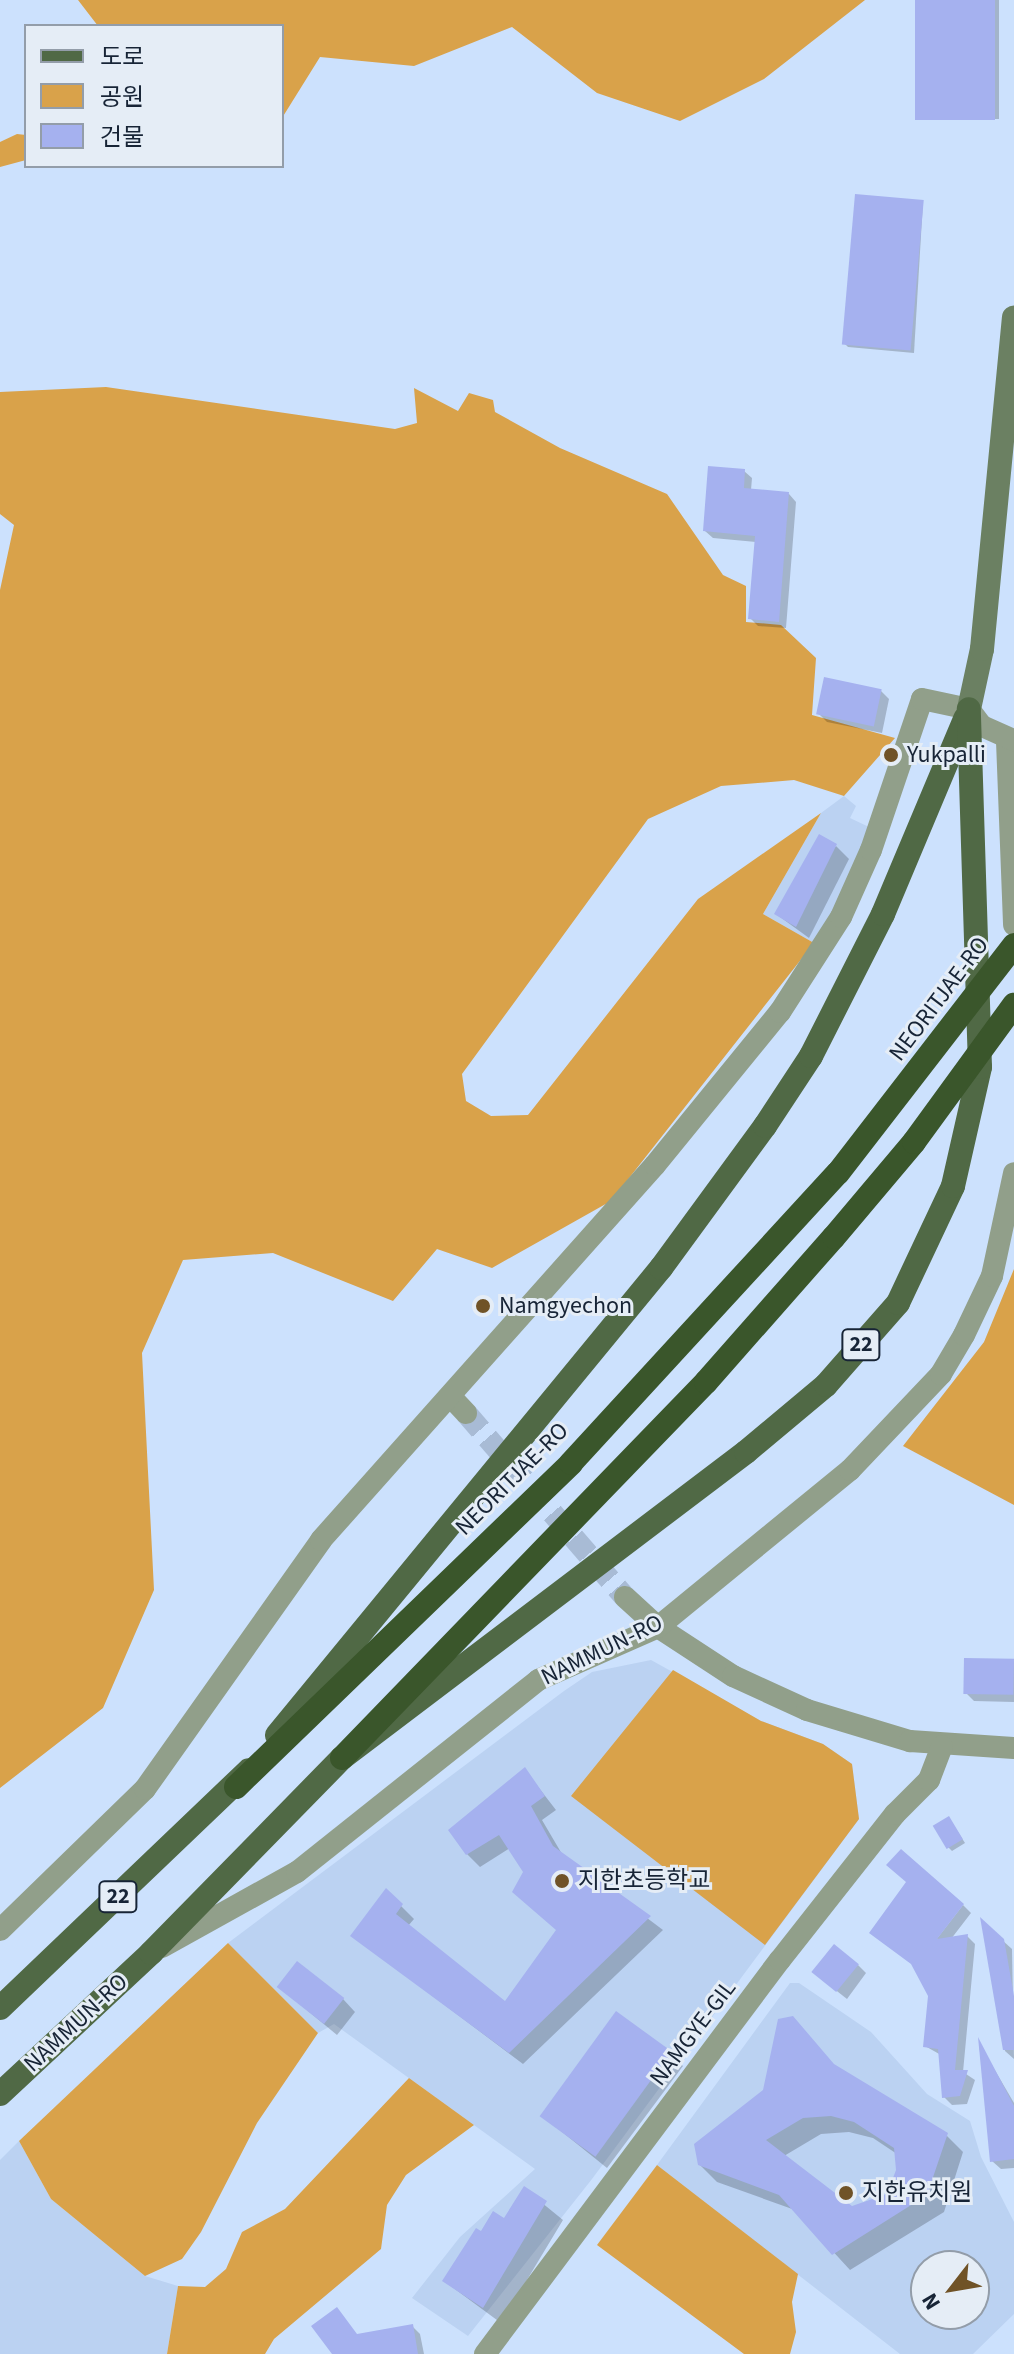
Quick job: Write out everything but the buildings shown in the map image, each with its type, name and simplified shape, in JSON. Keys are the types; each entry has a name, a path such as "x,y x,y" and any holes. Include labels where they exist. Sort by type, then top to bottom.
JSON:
{"highway":[{"name":"NEORITJAE-RO","path":"236,1787 571,1463 838,1173 1014,945"},
{"name":"22","path":"342,1758 706,1382 914,1142 1014,1005"}],"main road":[{"name":"22","path":"151,1953 342,1758 746,1452 826,1385 898,1303 953,1186 980,1067 969,709"},
{"name":"22","path":"236,1787 643,1291 765,1126 811,1056 883,914 969,709"},
{"name":"NEORITJAE-RO","path":"0,2008 236,1787"},
{"name":"NAMMUN-RO","path":"0,2094 151,1953"}],"street":[{"path":"969,709 982,649 1014,318"},
{"path":"0,1930 145,1789 321,1540 458,1405 490,1344 655,1165 780,1012 841,917 871,850 922,699 969,709 982,726 1011,740 1014,925"},
{"name":"NAMMUN-RO","path":"151,1953 297,1872 538,1680 658,1627 850,1470 941,1374 992,1276 1014,1173"},
{"path":"625,1597 658,1627 779,1699 910,1741 942,1746 1014,1748"},
{"name":"NAMGYE-GIL","path":"485,2354 780,1960 895,1814 929,1780 942,1746"}],"shaded area":[{"path":"844,796 856,806 850,818 869,827 841,902 814,943 763,914 821,813"},
{"name":"지한초등학교","path":"651,1660 761,1721 823,1744 852,1764 859,1819 592,2179 468,2336 412,2298 460,2237 535,2169 334,2024 318,2033 228,1943 592,1672"},
{"name":"지한유치원","path":"790,1983 799,1983 871,2032 927,2094 970,2121 981,2157 1014,2222 1014,2314 973,2354 900,2354 657,2165"},
{"path":"19,2141 51,2199 145,2276 178,2286 167,2354 0,2354 0,2160"}],"green space":[{"path":"78,0 865,0 764,79 680,121 597,93 512,27 414,66 320,57 284,115 284,24 96,24"},
{"path":"17,134 24,135 24,161 0,167 0,142"},
{"path":"106,387 395,429 417,423 414,388 458,411 469,393 493,400 495,412 560,448 667,494 723,575 746,586 746,622 781,625 816,658 812,715 895,738 844,796 794,780 721,786 648,819 462,1074 466,1101 491,1116 528,1115 698,899 821,813 763,914 814,943 611,1201 492,1268 437,1249 393,1301 273,1253 183,1260 142,1353 154,1590 103,1708 0,1788 0,590 14,525 0,514 0,392"},
{"path":"1014,1269 1014,1505 903,1446 984,1342"},
{"path":"673,1670 761,1721 823,1744 852,1764 859,1819 765,1945 571,1796"},
{"path":"228,1943 318,2033 257,2123 201,2232 182,2259 145,2276 51,2199 19,2141"},
{"path":"409,2078 474,2125 406,2175 387,2205 381,2249 274,2339 265,2354 167,2354 178,2286 205,2287 226,2269 242,2232 285,2209"},
{"path":"657,2165 798,2274 792,2302 796,2332 790,2354 744,2354 597,2245"}],"tunnel":[{"path":"466,1413 625,1597"}],"place":[{"name":"Yukpalli","path":"891,755"},
{"name":"Namgyechon","path":"483,1306"},
{"name":"지한초등학교","path":"562,1881"},
{"name":"지한유치원","path":"846,2193"}]}
